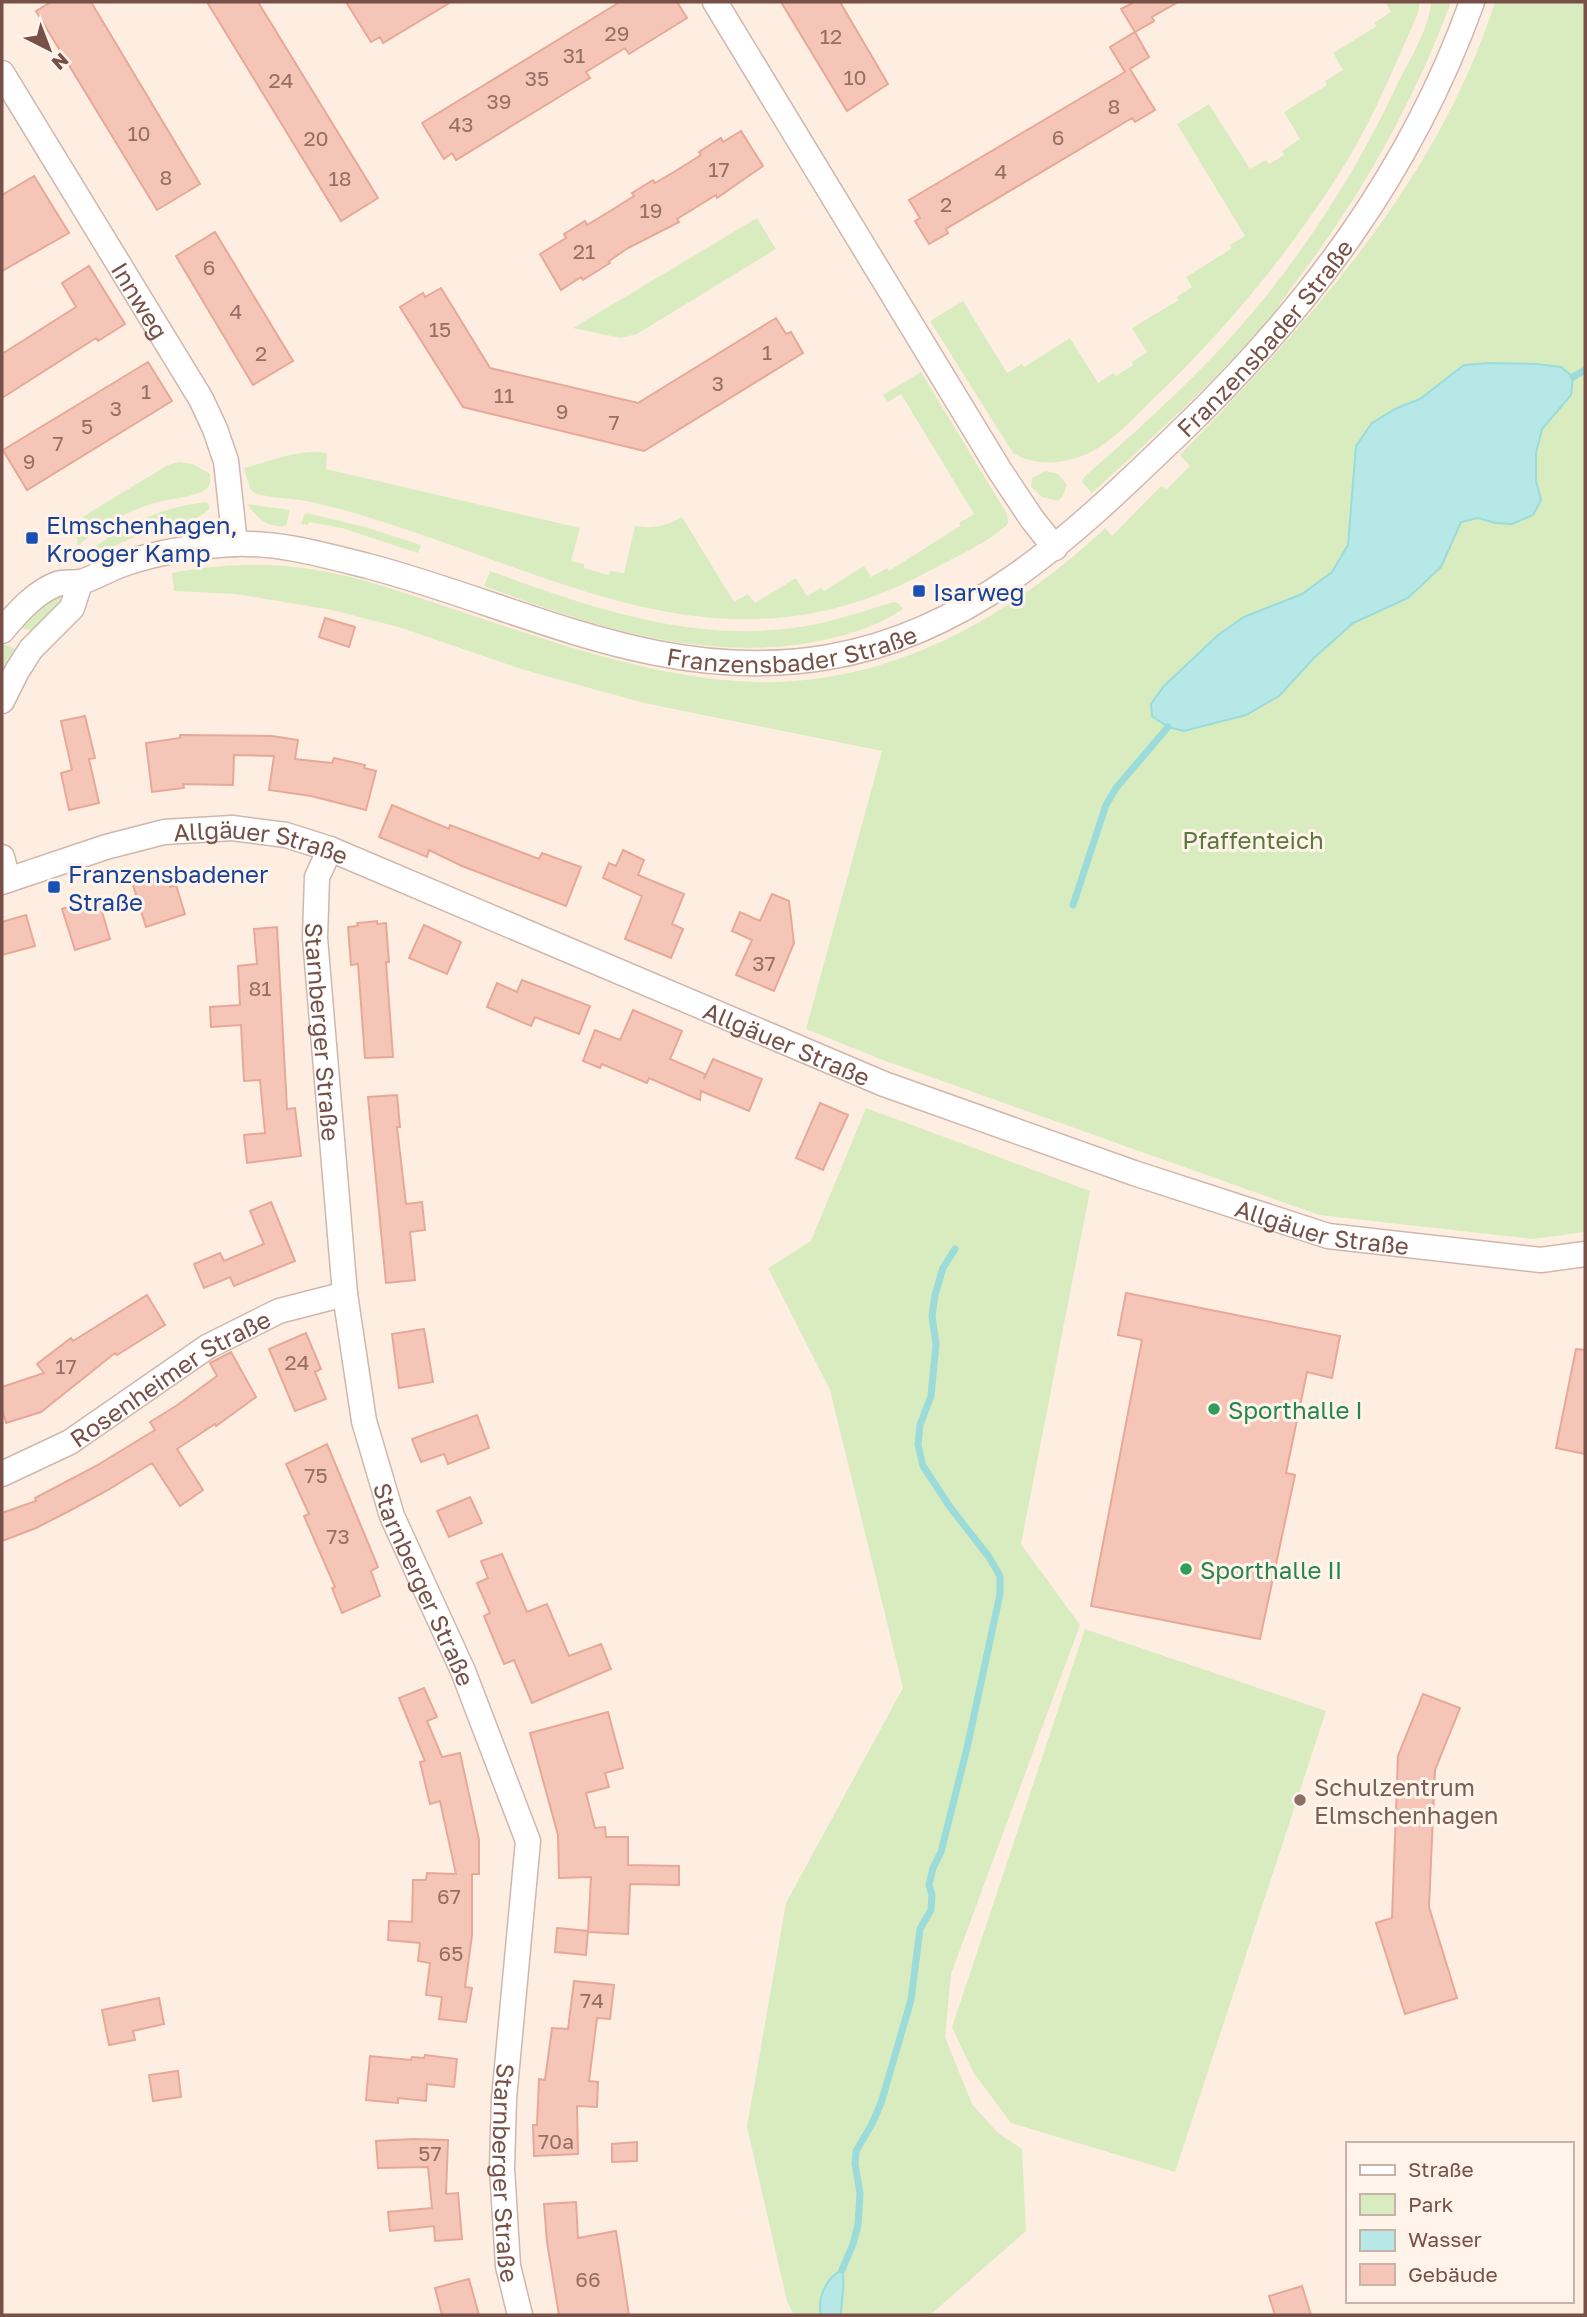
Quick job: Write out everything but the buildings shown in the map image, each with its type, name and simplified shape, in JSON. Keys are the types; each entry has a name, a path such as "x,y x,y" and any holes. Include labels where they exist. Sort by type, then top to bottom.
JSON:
{"street":[{"path":"715,2 1000,471 1055,548"},
{"name":"Franzensbader Straße","path":"2,631 26,605 59,583 80,583 129,562 195,548 235,544 308,551 424,581 563,630 645,652 694,660 742,663 828,657 898,638 985,597 1055,548 1098,511 1193,419 1287,320 1393,173 1433,97 1472,2"},
{"name":"Innweg","path":"2,74 201,400 226,461 235,544"},
{"path":"2,701 32,649 72,608 80,583"},
{"name":"Allgäuer Straße","path":"4,873 164,832 233,828 286,835 330,849 884,1084 1160,1182 1328,1236 1541,1260 1585,1254"},
{"name":"Starnberger Straße","path":"330,849 317,877 315,938 345,1294 364,1420 392,1516 463,1671 528,1841 504,2099 502,2155 508,2266 520,2315"},
{"name":"Rosenheimer Straße","path":"2,1474 70,1442 207,1347 279,1311 345,1294"}],"green space":[{"path":"1385,2 1420,2 1418,13 1376,107 1347,161 1327,193 1260,284 1184,368 1129,423 1098,448 1078,457 1056,462 1033,461 1013,453 930,321 963,301 1007,373 1022,364 1024,367 1070,338 1098,383 1133,365 1132,362 1147,352 1132,328 1179,300 1177,297 1192,287 1186,277 1231,249 1230,245 1245,236 1177,124 1209,104 1250,169 1266,160 1269,164 1284,155 1282,151 1300,139 1284,112 1327,85 1325,81 1343,70 1333,53 1377,26 1374,23 1391,12"},
{"path":"1431,2 1451,2 1401,115 1339,222 1256,334 1196,396 1092,493 1082,482 1084,477 1155,413 1223,346 1298,254 1341,189 1380,120 1423,34"},
{"name":"Pfaffenteich","path":"1495,2 1585,2 1585,1232 1533,1239 1319,1215 883,1060 806,1029 882,751 644,703 521,669 402,628 332,610 236,594 174,591 172,573 204,568 270,565 324,571 385,587 599,655 667,672 736,681 789,681 839,675 889,662 936,644 982,621 1025,593 1105,528 1112,536 1161,486 1167,489 1190,466 1180,455 1276,353 1321,300 1404,189 1440,130 1470,67"},
{"path":"757,218 776,249 637,334 621,338 573,328"},
{"path":"921,372 1007,514 1008,523 989,538 933,569 860,601 790,617 722,619 655,610 589,593 363,515 310,502 255,493 250,488 244,468 306,452 327,453 326,469 580,528 571,561 608,575 611,571 624,573 635,526 660,526 682,517 734,602 748,594 755,603 796,578 807,596 821,588 824,591 864,566 871,577 887,568 889,571 960,526 959,523 974,514 901,394 888,402 883,395"},
{"path":"179,462 193,464 210,474 208,487 196,494 134,510 113,520 78,546 78,530 84,516 168,465"},
{"path":"1045,471 1058,474 1067,485 1058,501 1042,497 1031,487 1032,478"},
{"path":"207,502 210,508 194,519 140,535 85,559 83,557 125,527 157,513"},
{"path":"247,504 290,510 286,526 273,526 264,521"},
{"path":"307,513 365,527 421,545 418,553 342,528 309,522 308,525 301,524"},
{"path":"490,571 567,598 645,620 724,631 764,631 806,626 893,602 903,609 865,628 824,640 737,648 693,644 608,627 525,601 484,586"},
{"path":"76,586 33,631 21,628 31,611"},
{"path":"2,646 17,652 2,688"},
{"path":"866,1108 1090,1191 1021,1544 1080,1625 951,1974 945,2037 972,2104 998,2133 1022,2149 1026,2231 930,2315 794,2315 787,2301 747,2127 786,1903 903,1688 830,1390 768,1268 811,1241"},
{"path":"1085,1629 1326,1711 1175,2172 1011,2123 973,2072 952,2027"}],"water":[{"path":"1489,363 1561,367 1573,377 1571,395 1542,429 1536,453 1536,481 1541,500 1533,515 1512,524 1478,518 1461,522 1441,567 1408,598 1353,623 1314,658 1279,696 1246,715 1184,731 1168,727 1152,716 1151,704 1164,686 1218,635 1244,617 1302,594 1332,572 1348,545 1356,446 1372,423 1397,408 1420,399 1464,365"},
{"path":"842,2270 841,2315 821,2315 820,2302 824,2289 831,2278"}],"waterway":[{"path":"1573,377 1585,370"},
{"path":"1073,905 1106,805 1116,788 1168,727"},
{"path":"842,2270 858,2225 860,2193 855,2164 856,2151 881,2103 911,2000 920,1929 931,1910 932,1895 929,1885 941,1852 967,1748 1000,1594 1000,1576 923,1466 918,1445 920,1425 931,1396 936,1344 932,1316 935,1295 943,1268 955,1249"}],"place":[{"name":"Elmschenhagen, Krooger Kamp","path":"32,538"},
{"name":"Isarweg","path":"919,591"},
{"name":"Franzensbadener Straße","path":"54,887"},
{"name":"Sporthalle I","path":"1214,1409"},
{"name":"Sporthalle II","path":"1186,1569"},
{"name":"Schulzentrum Elmschenhagen","path":"1300,1800"}]}
